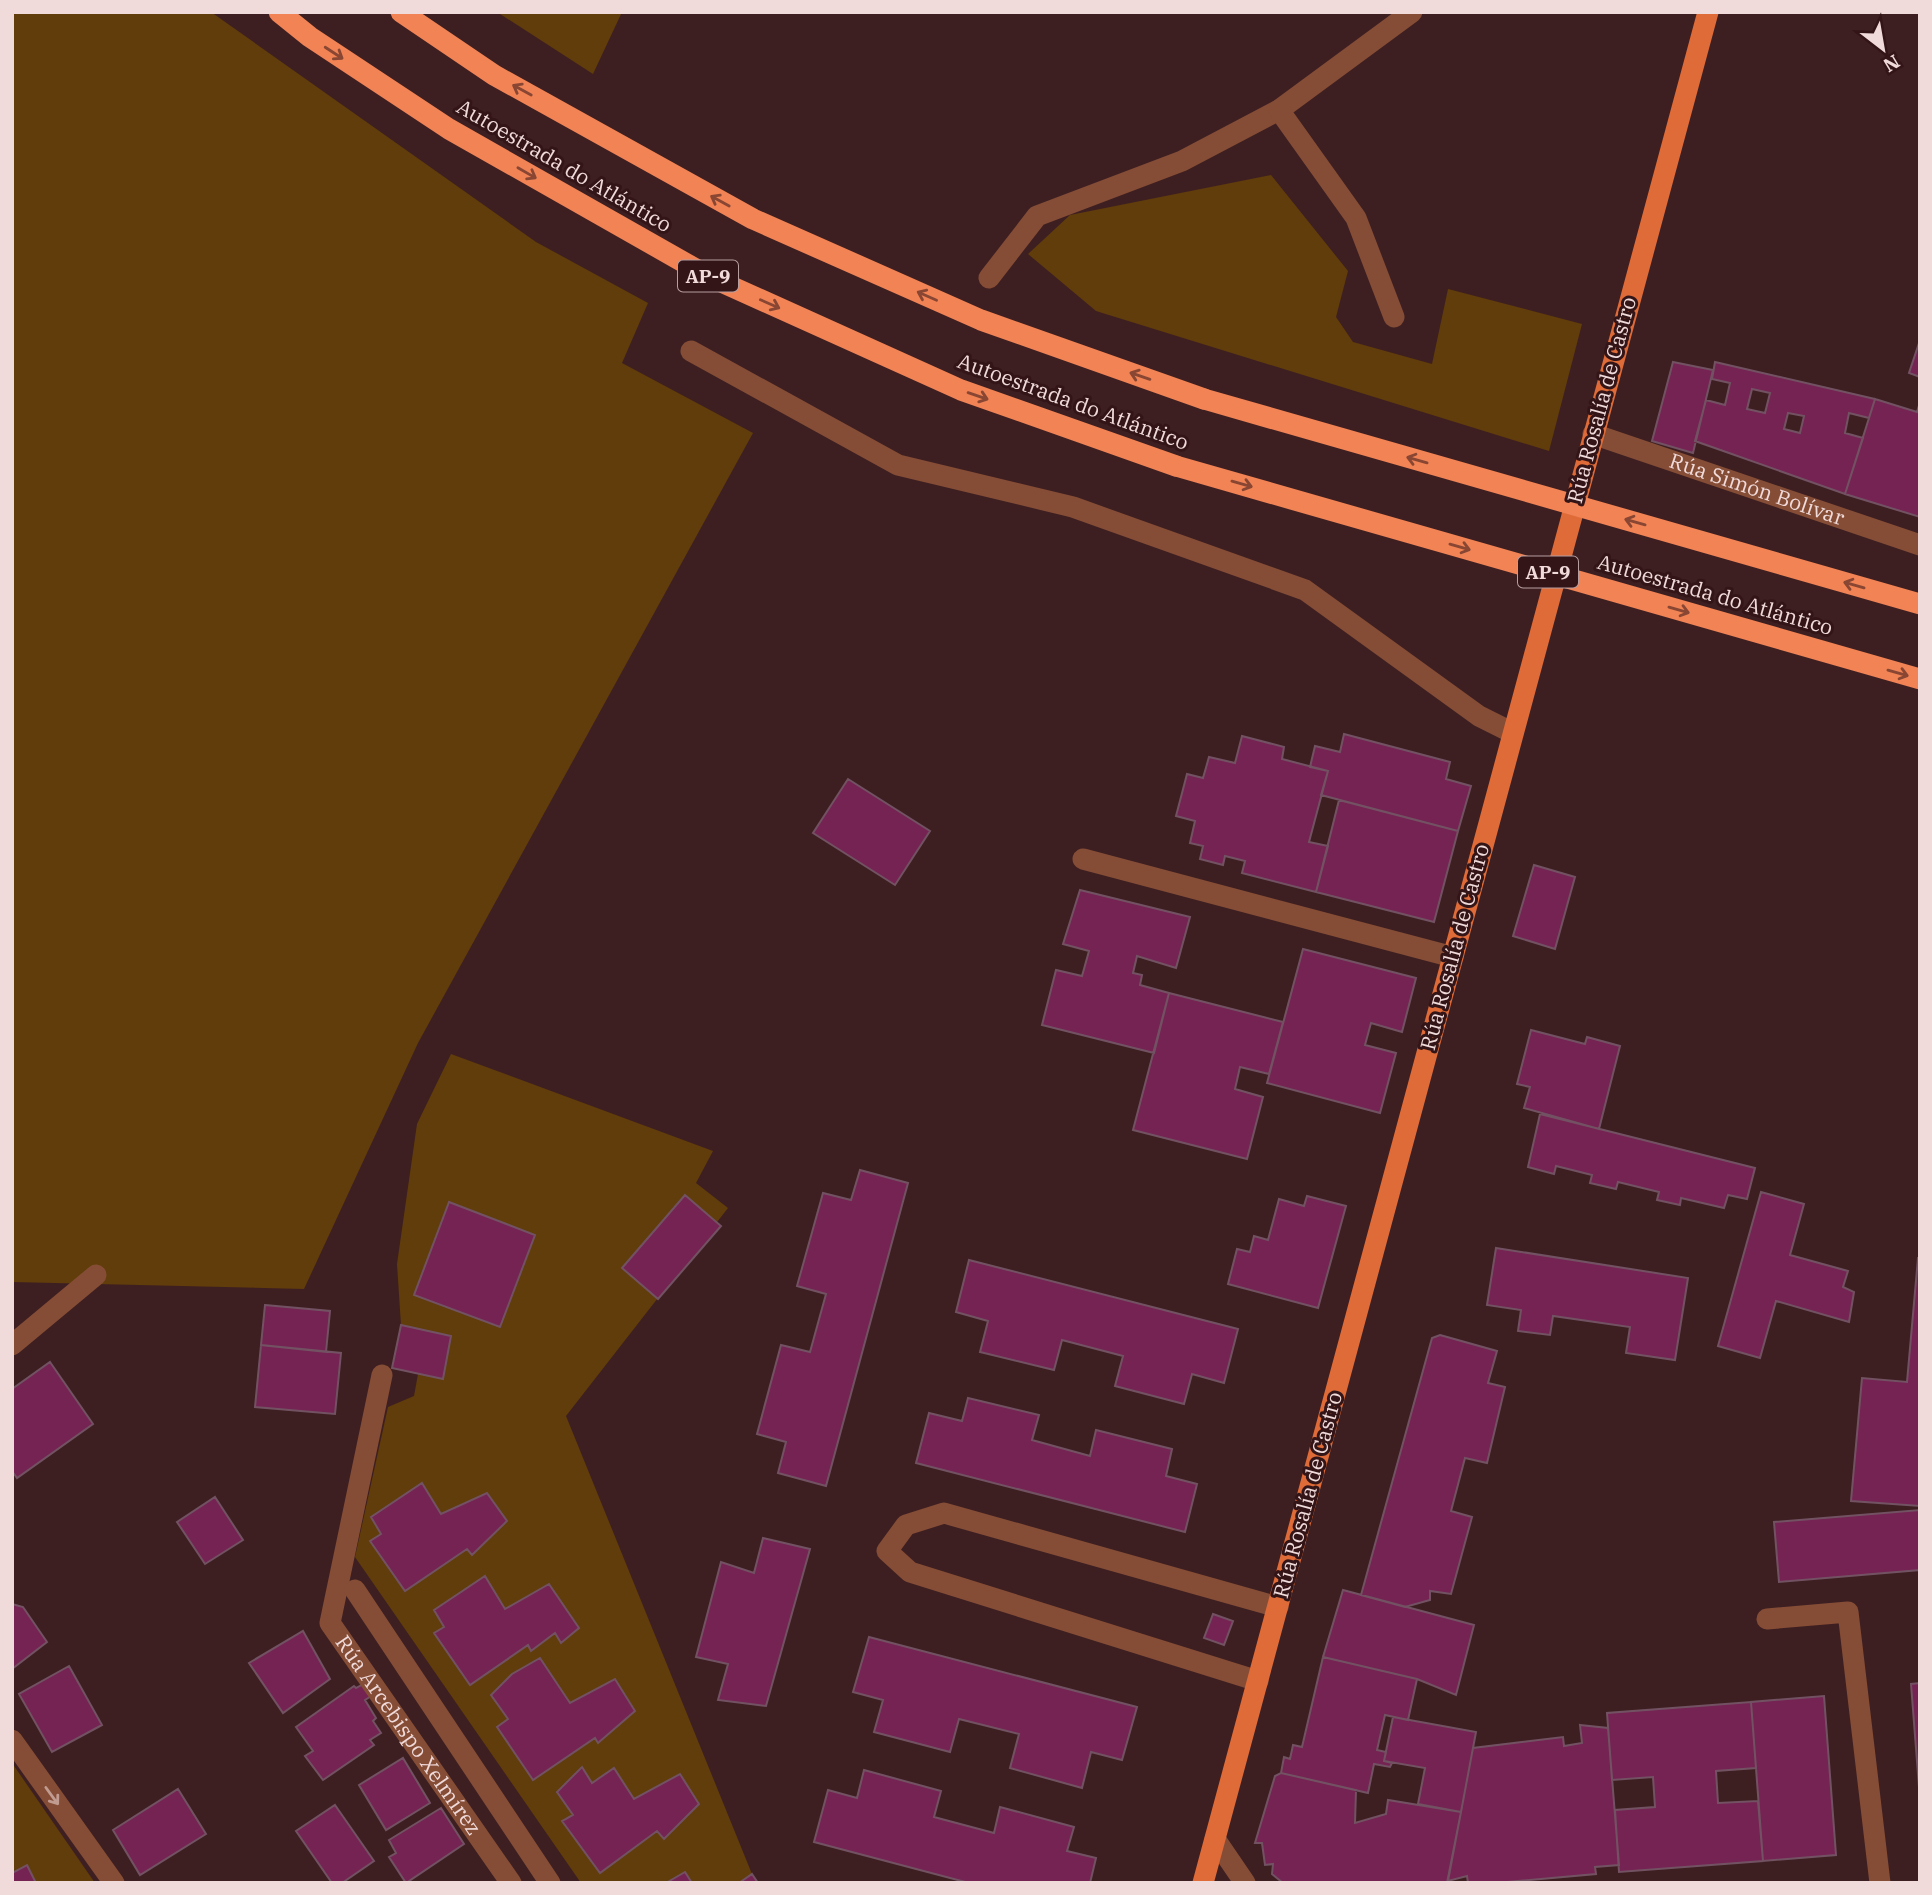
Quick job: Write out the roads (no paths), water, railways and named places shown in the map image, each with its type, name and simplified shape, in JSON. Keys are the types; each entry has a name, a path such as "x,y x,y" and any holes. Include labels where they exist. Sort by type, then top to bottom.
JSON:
{"highway":[{"name":"Autoestrada do Atlántico","path":"279,12 310,37 449,129 708,276 961,390 1176,466 1920,679"},
{"path":"401,12 494,75 753,219 981,320 1204,399 1920,604"}],"main road":[{"name":"Rúa Rosalía de Castro","path":"1203,1883 1708,12"}],"street":[{"path":"989,278 1037,216 1182,161 1279,110 1412,12"},
{"path":"1279,110 1356,218 1394,317"},
{"path":"691,351 898,465 1073,507 1305,590 1479,716 1513,733"},
{"name":"Rúa Simón Bolívar","path":"1593,434 1920,545"},
{"path":"1083,859 1453,957"},
{"path":"12,1345 96,1275"},
{"name":"Rúa Arcebispo Xelmírez","path":"382,1375 330,1623 511,1883"},
{"path":"1258,1681 910,1572 887,1551 906,1525 944,1513 1278,1607"},
{"name":"Rúa Arcebispo Xelmírez","path":"355,1590 550,1883"},
{"path":"1767,1619 1848,1612 1880,1883"},
{"path":"12,1740 114,1883"},
{"path":"1215,1839 1245,1883"},
{"name":"Rúa Arcebispo Xelmírez","path":"523,1842 531,1883"}]}
